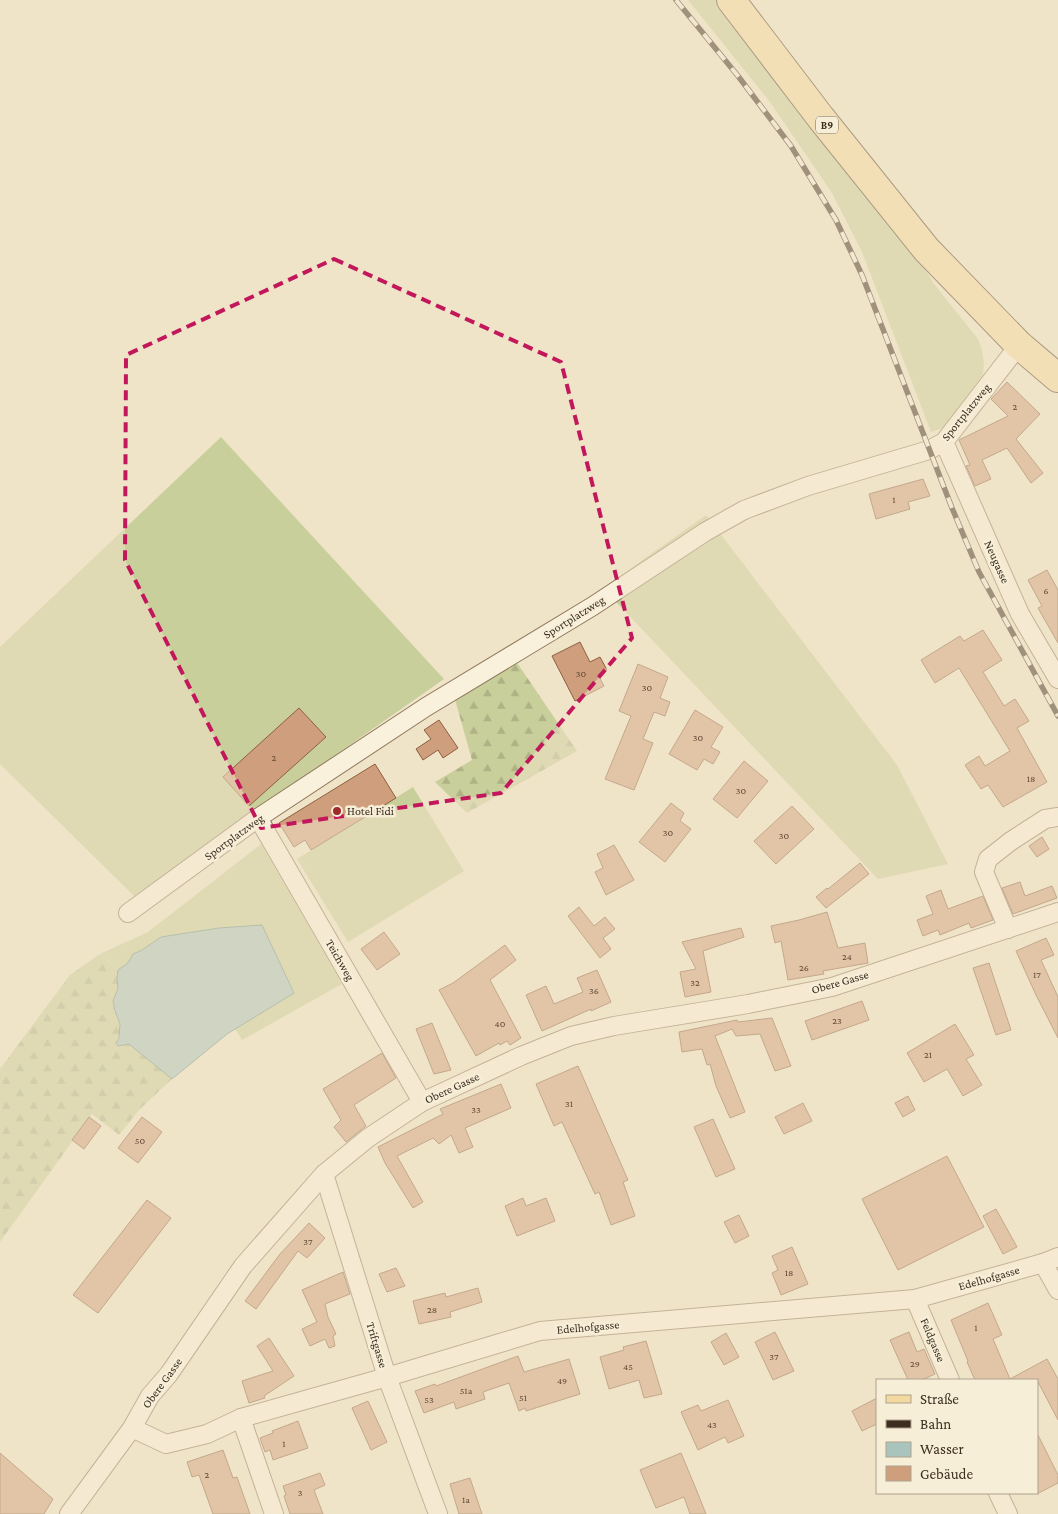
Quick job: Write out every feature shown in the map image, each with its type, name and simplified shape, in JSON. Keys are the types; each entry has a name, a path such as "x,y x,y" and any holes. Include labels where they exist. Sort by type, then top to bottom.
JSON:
{"main road":[{"name":"B9","path":"731,0 821,118 926,249 1019,345 1058,378"}],"street":[{"name":"Sportplatzweg","path":"128,914 258,818 426,707 593,606 705,532 744,510 808,486 929,450 944,442 1019,345"},
{"name":"Neugasse","path":"944,442 1020,614 1058,679"},
{"path":"1008,929 984,872 988,859 1011,841 1045,819 1058,817"},
{"name":"Teichweg","path":"258,818 422,1102"},
{"name":"Obere Gasse","path":"69,1514 132,1428 150,1396 169,1374 243,1266 324,1174 368,1138 422,1102 521,1056 571,1036 614,1026 748,1004 832,987 1058,912"},
{"name":"Triftgasse","path":"324,1174 387,1377 438,1514"},
{"path":"1050,1260 1058,1290"},
{"name":"Edelhofgasse","path":"132,1428 166,1444 207,1434 241,1418 540,1331 915,1299 1050,1260"},
{"name":"Feldgasse","path":"915,1299 950,1379"},
{"path":"241,1418 274,1514"},
{"path":"998,1494 1008,1514"}],"highlighted area":[{"path":"334,259 561,362 632,638 501,793 261,828 125,560 126,355"}],"green space":[{"path":"688,0 719,0 906,237 934,284 978,339 984,364 983,375 943,428 931,432 862,252 832,193 770,102"},
{"path":"221,437 444,679 134,896 0,764 0,647"},
{"path":"706,515 897,765 948,864 878,879 603,588"},
{"path":"509,651 577,751 467,813 435,782 472,760 452,689"},
{"path":"413,787 464,871 348,942 297,859"},
{"path":"261,844 342,984 242,1040 235,1029 294,992 262,925 219,928 161,937 133,954 128,963 118,970 100,954 148,932"},
{"path":"100,954 118,970 118,988 113,1001 120,1026 117,1046 129,1044 172,1079 140,1109 119,1135 92,1114 0,1242 0,1069 70,975"}],"water":[{"path":"262,925 294,993 227,1034 172,1079 129,1044 118,1046 116,1043 119,1038 120,1024 113,1001 118,988 118,970 128,963 133,954 161,937 219,928"}],"building":[{"path":"1007,382 1040,414 1016,439 1043,473 1031,483 1007,448 982,460 991,479 975,486 966,466 970,465 959,440 1008,416 991,399"},
{"path":"923,479 930,496 908,502 910,509 876,519 869,494"},
{"path":"1047,570 1058,590 1058,643 1038,608 1042,606 1028,580"},
{"path":"983,630 1002,660 983,672 1004,706 1015,699 1029,721 1017,728 1047,782 1003,807 988,785 981,789 965,765 979,756 985,766 1010,751 959,668 935,683 921,660 960,636 964,641"},
{"path":"580,642 590,662 600,657 607,670 598,675 604,686 575,701 552,656"},
{"path":"638,664 668,677 660,698 670,702 665,716 654,712 643,739 653,743 634,790 605,779 631,716 619,711"},
{"path":"299,708 326,737 249,806 223,777"},
{"path":"695,710 723,727 711,747 720,752 713,764 704,759 697,770 669,754"},
{"path":"439,720 458,748 443,758 438,750 423,760 416,749 431,739 424,730"},
{"path":"744,761 768,781 737,818 713,799"},
{"name":"Hotel Fidi","path":"375,764 396,798 311,850 305,840 294,847 279,823"},
{"path":"671,803 684,813 680,821 691,829 665,862 639,842"},
{"path":"792,806 814,829 776,864 754,841"},
{"path":"1042,837 1049,849 1037,857 1029,846"},
{"path":"614,845 634,880 606,895 595,872 603,868 597,854"},
{"path":"860,863 869,874 826,908 816,897"},
{"path":"1020,882 1025,896 1052,886 1057,898 1013,914 1002,888"},
{"path":"941,890 948,909 983,896 993,920 971,928 969,923 940,935 938,930 923,936 917,920 933,914 926,896"},
{"path":"579,907 594,926 605,917 615,929 603,938 611,949 600,958 568,916"},
{"path":"827,912 838,948 865,943 868,963 823,971 824,974 788,980 781,941 775,943 771,926"},
{"path":"741,928 744,937 703,951 711,992 685,997 680,972 696,969 682,942"},
{"path":"384,932 400,954 377,970 361,949"},
{"path":"1046,938 1054,955 1041,960 1058,997 1058,1038 1016,951"},
{"path":"505,945 516,960 490,980 521,1038 510,1045 507,1041 500,1045 499,1043 476,1056 439,990 453,983"},
{"path":"989,963 1011,1030 996,1035 973,968"},
{"path":"597,970 611,1002 542,1031 526,995 546,986 554,1004 583,992 577,978"},
{"path":"862,1001 869,1020 812,1040 805,1021"},
{"path":"772,1018 791,1066 775,1071 760,1034 736,1036 732,1029 715,1036 745,1112 730,1118 716,1086 710,1064 707,1065 702,1049 682,1052 679,1032 737,1020 738,1022"},
{"path":"432,1023 451,1070 434,1074 416,1029"},
{"path":"955,1024 974,1055 966,1059 982,1085 963,1096 947,1069 924,1082 907,1053"},
{"path":"382,1053 396,1078 354,1105 366,1126 346,1142 334,1127 341,1120 323,1089"},
{"path":"578,1066 628,1180 623,1182 635,1216 611,1225 599,1192 595,1194 562,1122 554,1126 536,1084"},
{"path":"501,1084 511,1108 465,1128 473,1147 459,1153 451,1135 439,1144 433,1138 397,1156 423,1202 413,1208 385,1163 378,1147 443,1114 440,1109"},
{"path":"908,1096 915,1110 903,1117 895,1103"},
{"path":"803,1103 812,1121 784,1134 775,1117"},
{"path":"89,1117 101,1126 84,1149 72,1140"},
{"path":"142,1117 162,1132 138,1163 118,1148"},
{"path":"713,1119 735,1169 716,1177 694,1127"},
{"path":"947,1156 984,1227 898,1270 862,1199"},
{"path":"523,1198 526,1206 546,1198 555,1221 517,1236 505,1206"},
{"path":"147,1200 171,1218 98,1313 73,1295"},
{"path":"996,1209 1017,1247 1003,1254 983,1216"},
{"path":"739,1215 749,1236 735,1243 724,1222"},
{"path":"309,1223 325,1238 307,1258 298,1251 256,1309 245,1301 280,1254"},
{"path":"792,1247 808,1284 781,1295 772,1273 778,1270 772,1256"},
{"path":"396,1268 405,1286 387,1292 379,1274"},
{"path":"343,1272 350,1294 325,1304 328,1317 336,1334 333,1336 335,1346 329,1348 325,1339 310,1346 302,1329 317,1322 302,1290"},
{"path":"478,1288 482,1302 450,1312 451,1317 419,1324 413,1301 445,1293 446,1297"},
{"path":"988,1303 1002,1335 993,1339 1010,1379 975,1379 951,1320"},
{"path":"775,1332 794,1371 773,1380 755,1342"},
{"path":"909,1332 917,1352 924,1349 935,1374 924,1379 908,1379 890,1340"},
{"path":"726,1333 739,1357 724,1365 711,1342"},
{"path":"269,1338 294,1376 264,1396 265,1398 249,1403 242,1381 273,1371 257,1346"},
{"path":"646,1341 662,1394 644,1398 639,1380 609,1389 600,1357 624,1350 623,1347"},
{"path":"518,1356 524,1372 569,1359 580,1394 526,1411 525,1408 519,1411 509,1383 483,1392 485,1399 456,1409 454,1402 424,1413 415,1391 435,1384 436,1386"},
{"path":"1047,1359 1058,1379 1058,1420 1038,1379 1010,1379"},
{"path":"876,1399 876,1424 862,1431 852,1411"},
{"path":"728,1400 744,1436 728,1443 725,1437 698,1450 681,1412 698,1405 701,1411"},
{"path":"368,1401 387,1442 371,1450 352,1408"},
{"path":"298,1421 308,1448 273,1460 270,1450 265,1452 260,1438"},
{"path":"1038,1435 1058,1475 1058,1483 1038,1493"},
{"path":"223,1450 233,1478 237,1477 250,1514 213,1514 199,1475 192,1477 187,1462"},
{"path":"0,1453 53,1499 44,1514 0,1514"},
{"path":"681,1453 706,1514 690,1514 684,1497 656,1508 640,1470"},
{"path":"320,1473 325,1485 314,1490 323,1514 290,1514 283,1486"},
{"path":"470,1478 482,1514 459,1514 450,1484"}],"railway":[{"path":"676,0 738,76 791,146 836,220 862,275 952,508 979,572 1058,716"}],"place":[{"name":"Hotel Fidi","path":"337,811"}]}
